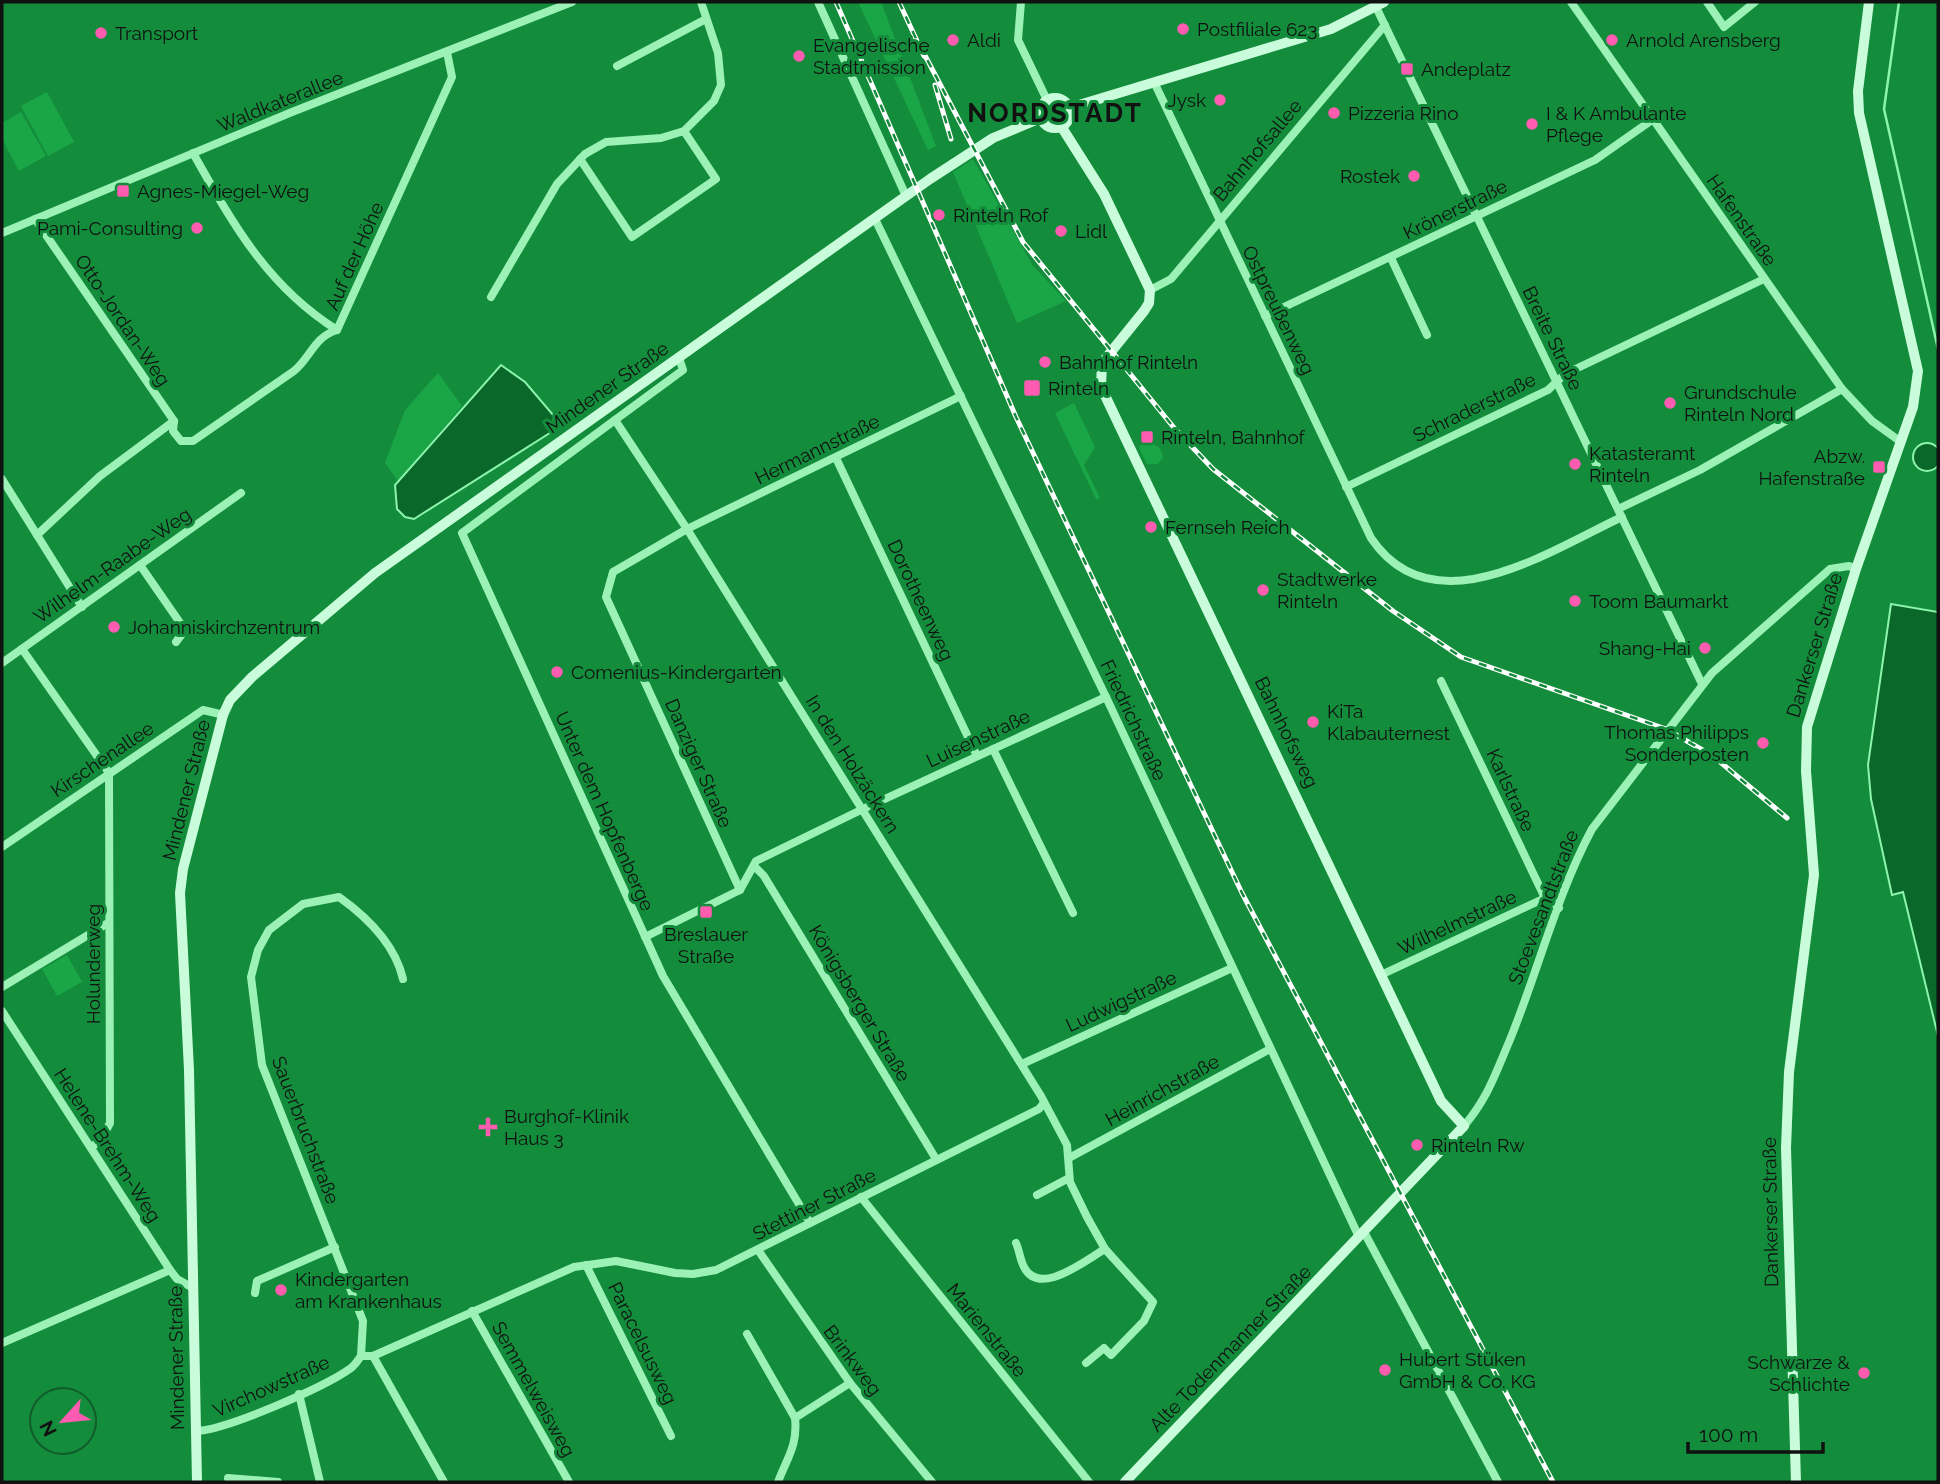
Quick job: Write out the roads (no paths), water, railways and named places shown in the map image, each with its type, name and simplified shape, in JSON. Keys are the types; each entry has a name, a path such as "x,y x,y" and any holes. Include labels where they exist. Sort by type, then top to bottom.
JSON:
{"main road":[{"name":"Dankerser Straße","path":"1796,1482 1786,1148 1789,1072 1814,875 1806,737 1856,569 1913,407 1918,371 1859,113 1858,91 1869,2"},
{"path":"1069,108 1331,29 1380,4"},
{"path":"1060,99 1069,108 1068,121 1061,126 1052,128 1041,118 1041,108 1047,100 1060,99"},
{"name":"Mindener Straße","path":"198,1482 189,1070 180,893 183,869 230,700 251,677 356,588 906,196 993,138 1041,118"},
{"path":"1061,126 1104,194 1150,290"},
{"name":"Bahnhofsweg","path":"1150,290 1149,303 1144,311 1102,363 1099,379 1110,409 1383,974 1441,1101 1464,1126"},
{"name":"Stoevesandtstraße","path":"1362,1235 1464,1126"},
{"name":"Alte Todenmanner Straße","path":"1125,1482 1362,1235"}],"street":[{"name":"Waldkaterallee","path":"2,233 193,153 572,2"},
{"path":"491,297 557,184 580,159 606,142 661,138 684,131 708,108 721,85 718,53 701,2"},
{"path":"818,2 906,196"},
{"path":"1021,2 1018,40 1047,100"},
{"name":"Hafenstraße","path":"1571,2 1842,389 1872,421 1901,442"},
{"path":"1707,2 1724,27 1755,2"},
{"name":"Breite Straße","path":"1380,4 1385,25 1702,684"},
{"path":"617,66 706,19"},
{"name":"Bahnhofsallee","path":"1150,290 1171,279 1385,25"},
{"name":"Auf der Höhe","path":"181,441 193,441 294,371 324,334 337,330 452,77 447,52"},
{"name":"Ostpreußenweg","path":"1154,82 1378,550 1413,574 1444,583 1490,577 1620,513"},
{"name":"Krönerstraße","path":"1265,316 1595,160 1652,120"},
{"path":"580,159 632,237 716,179 684,131"},
{"path":"193,153 264,268 288,293 337,330"},
{"name":"Otto-Jordan-Weg","path":"35,219 174,421 173,431 181,441"},
{"name":"Friedrichstraße","path":"875,219 1106,697 1270,1049 1362,1235 1498,1482"},
{"path":"1391,258 1427,335"},
{"name":"Schraderstraße","path":"1346,486 1548,390 1565,374 1764,279"},
{"path":"615,420 684,370 679,358"},
{"path":"1620,513 1842,389"},
{"name":"Hermannstraße","path":"687,529 961,396"},
{"name":"In den Holzäckern","path":"615,420 687,529 1022,1064 1067,1145 1069,1158"},
{"name":"Unter dem Hopfenberge","path":"615,420 462,533 663,976 808,1222"},
{"path":"37,534 100,476 174,421"},
{"name":"Dorotheenweg","path":"836,458 977,756"},
{"path":"2,479 82,607"},
{"name":"Wilhelm-Raabe-Weg","path":"2,663 241,493"},
{"name":"Danziger Straße","path":"687,529 613,572 606,597 740,890"},
{"path":"140,565 186,630 176,642"},
{"name":"Stoevesandtstraße","path":"1464,1126 1484,1102 1524,1006 1578,853 1592,829 1702,684 1830,569 1849,566 1856,569"},
{"path":"22,649 109,773"},
{"name":"Karlstraße","path":"1441,681 1545,898 1559,908"},
{"name":"Luisenstraße","path":"863,809 1106,697"},
{"name":"Kirschenallee","path":"2,847 203,710 224,715"},
{"path":"993,749 1073,913"},
{"name":"Holunderweg","path":"91,1148 103,1138 110,1123 109,773"},
{"path":"645,937 740,890 756,861 863,809"},
{"name":"Königsberger Straße","path":"754,866 764,876 936,1159"},
{"name":"Sauerbruchstraße","path":"361,1356 363,1321 262,1065 251,977 258,950 269,930 303,904 339,897 369,918 400,966 403,979"},
{"name":"Wilhelmstraße","path":"1383,974 1545,898"},
{"path":"2,987 108,923"},
{"name":"Ludwigstraße","path":"1022,1064 1232,968"},
{"name":"Helene-Brehm-Weg","path":"2,1011 170,1270 177,1279 193,1289"},
{"name":"Heinrichstraße","path":"1069,1158 1270,1049"},
{"name":"Stettiner Straße","path":"586,1265 616,1261 693,1274 716,1270 1039,1109 1043,1104"},
{"path":"1069,1158 1069,1178 1105,1249 1153,1302 1144,1321 1111,1355 1104,1348 1086,1363"},
{"path":"1037,1195 1069,1178"},
{"name":"Marienstraße","path":"860,1198 1089,1482"},
{"path":"1016,1243 1023,1265 1034,1278 1048,1280 1105,1249"},
{"path":"255,1293 257,1281 335,1247"},
{"name":"Brinkweg","path":"758,1250 850,1384 932,1482"},
{"path":"361,1356 373,1356 472,1311 586,1265"},
{"name":"Paracelsusweg","path":"586,1265 671,1436"},
{"path":"2,1343 170,1270"},
{"name":"Semmelweisweg","path":"472,1311 569,1482"},
{"path":"747,1334 795,1418 797,1437 794,1450 778,1482"},
{"name":"Virchowstraße","path":"195,1431 214,1429 299,1394 352,1367 361,1356"},
{"path":"373,1356 444,1482"},
{"path":"795,1418 850,1384"},
{"path":"299,1394 320,1482"},
{"path":"228,1478 278,1482"}],"waterway":[{"path":"1899,2 1884,109 1938,349"}],"railway":[{"path":"836,2 1016,417 1242,893 1553,1482"},
{"path":"899,2 924,56"},
{"path":"920,46 1023,242 1175,429 1213,469 1393,611 1461,657 1666,729 1713,756 1787,818"},
{"path":"935,85 951,139"}],"place":[{"name":"Postfiliale 623","path":"1183,29"},
{"name":"Transport","path":"101,33"},
{"name":"Aldi","path":"953,40"},
{"name":"Arnold Arensberg","path":"1612,40"},
{"name":"Evangelische Stadtmission","path":"799,56"},
{"name":"Andeplatz","path":"1407,69"},
{"name":"Jysk","path":"1220,100"},
{"name":"Pizzeria Rino","path":"1334,113"},
{"name":"I & K Ambulante Pflege","path":"1532,124"},
{"name":"Rostek","path":"1414,176"},
{"name":"Agnes-Miegel-Weg","path":"123,191"},
{"name":"Rinteln Rof","path":"939,215"},
{"name":"Pami-Consulting","path":"197,228"},
{"name":"Lidl","path":"1061,231"},
{"name":"Bahnhof Rinteln","path":"1045,362"},
{"name":"Rinteln","path":"1032,388"},
{"name":"Grundschule Rinteln Nord","path":"1670,403"},
{"name":"Rinteln, Bahnhof","path":"1147,437"},
{"name":"Katasteramt Rinteln","path":"1575,464"},
{"name":"Abzw. Hafenstraße","path":"1879,467"},
{"name":"Fernseh Reich","path":"1151,527"},
{"name":"Stadtwerke Rinteln","path":"1263,590"},
{"name":"Toom Baumarkt","path":"1575,601"},
{"name":"Johanniskirchzentrum","path":"114,627"},
{"name":"Shang-Hai","path":"1705,648"},
{"name":"Comenius-Kindergarten","path":"557,672"},
{"name":"KiTa Klabauternest","path":"1313,722"},
{"name":"Thomas Philipps Sonderposten","path":"1763,743"},
{"name":"Breslauer Straße","path":"706,912"},
{"name":"Burghof-Klinik Haus 3","path":"488,1127"},
{"name":"Rinteln Rw","path":"1417,1145"},
{"name":"Kindergarten am Krankenhaus","path":"281,1290"},
{"name":"Hubert Stüken GmbH & Co. KG","path":"1385,1370"},
{"name":"Schwarze & Schlichte","path":"1864,1373"}],"district":[{"name":"NORDSTADT","path":"1055,113"}]}
